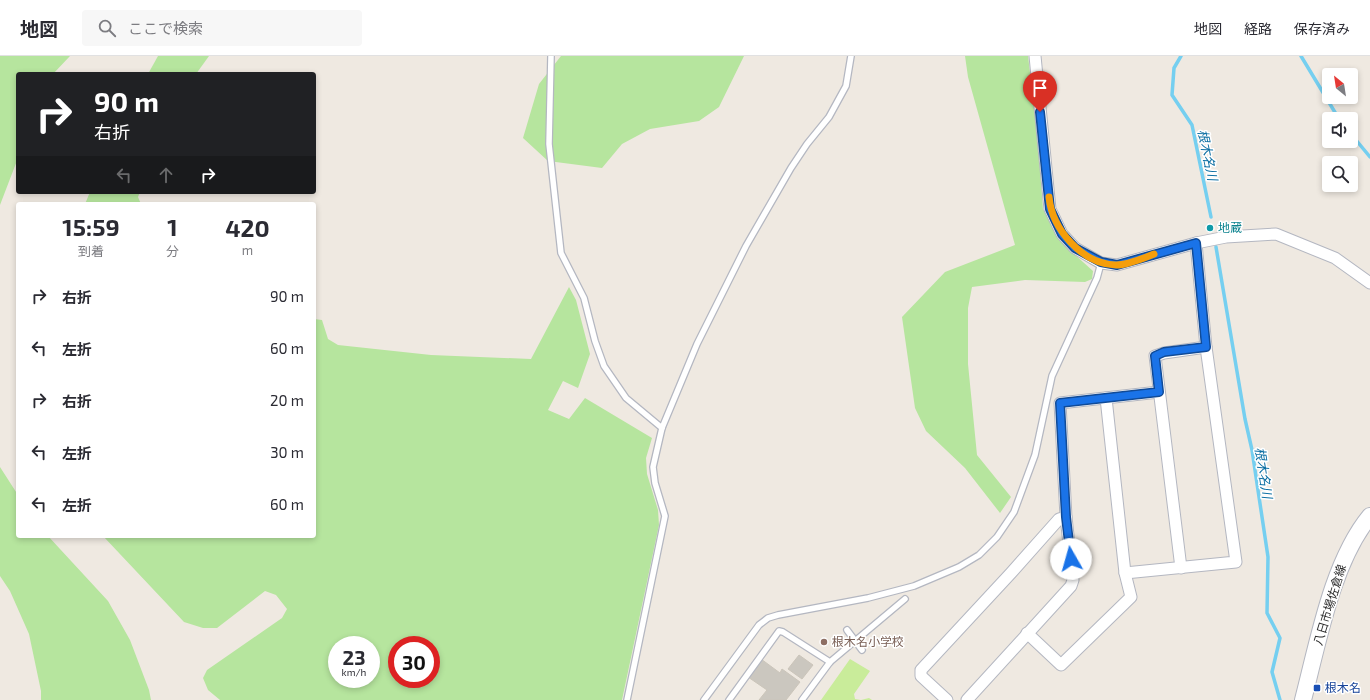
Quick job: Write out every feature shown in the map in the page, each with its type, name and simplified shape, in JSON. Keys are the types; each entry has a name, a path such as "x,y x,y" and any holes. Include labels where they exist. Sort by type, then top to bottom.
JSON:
{"main road":[{"name":"八日市場佐倉線","path":"1303,700 1335,582 1350,546 1370,516"}],"street":[{"path":"1035,56 1050,209 1062,234 1075,248 1101,262 1117,265 1196,243 1226,237 1276,234 1335,258 1370,283"},
{"path":"1125,573 1236,562 1206,347 1196,243"},
{"path":"1181,568 1155,356 1164,352 1206,347"},
{"path":"967,700 1071,586 1074,580 1066,517 1060,403 1159,392"},
{"path":"1027,633 1061,665 1131,597 1125,573 1106,398"},
{"path":"947,700 921,676 921,670 1059,519 1066,517"}],"lane":[{"path":"551,56 549,144 561,253 584,298 594,342 604,366 626,398 662,428"},
{"path":"627,700 665,516 655,483 653,467 655,451 662,428 697,344 746,246 791,168 828,117 846,86 852,56"},
{"path":"704,700 759,625 768,618 800,610 868,598 914,586 959,567 979,555 997,537 1014,512 1035,455 1052,376 1091,291 1101,262"},
{"path":"802,700 830,662 905,599"},
{"path":"847,630 862,650"},
{"path":"729,700 779,631 783,632 830,662"}],"green space":[{"path":"0,56 70,56 55,72 16,72 16,163 0,205"},
{"path":"158,56 209,56 197,72 149,72"},
{"path":"561,56 744,56 719,107 699,121 650,129 622,144 602,168 548,161 523,138 539,84"},
{"path":"965,56 1028,56 1037,130 1043,209 1063,244 1093,271 1092,279 1085,282 1025,280 972,287 968,308 968,364 977,455 1011,497 1000,513 965,468 926,431 915,408 902,317 945,272 1015,245 968,77"},
{"path":"89,194 139,194 138,197 140,202 86,202"},
{"path":"569,287 576,300 590,354 578,388 563,381 548,410 569,419 585,398 652,438 646,458 647,474 658,510 659,525 622,700 220,700 208,690 203,678 207,670 282,618 287,609 276,595 265,591 217,628 203,628 184,622 105,538 316,538 316,319 322,320 328,339 338,345 431,355 531,359"},
{"path":"0,467 16,492 16,538 50,538 108,601 130,640 149,690 151,700 41,700 41,691 29,634 10,591 0,576"},
{"path":"850,659 870,671 854,694 855,699 861,700 821,700"},
{"path":"869,698 872,700 861,700"}],"building":[{"path":"799,655 813,665 802,679 788,669"},
{"path":"761,659 780,673 782,669 800,682 786,700 759,700 767,690 748,677"}],"waterway":[{"name":"根木名川","path":"1181,56 1174,68 1172,95 1192,125 1211,217"},
{"path":"1301,56 1335,112"},
{"path":"1358,142 1370,157"},
{"name":"根木名川","path":"1216,247 1245,419 1252,450 1268,557 1267,613 1280,638 1272,672 1280,700"}],"slow traffic":[{"path":"1049,197 1050,209 1062,234 1075,248 1101,262 1117,265 1154,254"}],"place":[{"name":"地蔵","path":"1210,228"},
{"name":"根木名小学校","path":"824,642"},
{"name":"根木名","path":"1317,688"}],"route":[{"path":"1040,112 1050,209 1062,234 1075,248 1101,262 1117,265 1196,243 1206,347 1164,352 1155,356 1159,392 1060,403 1066,517 1071,559"}]}
